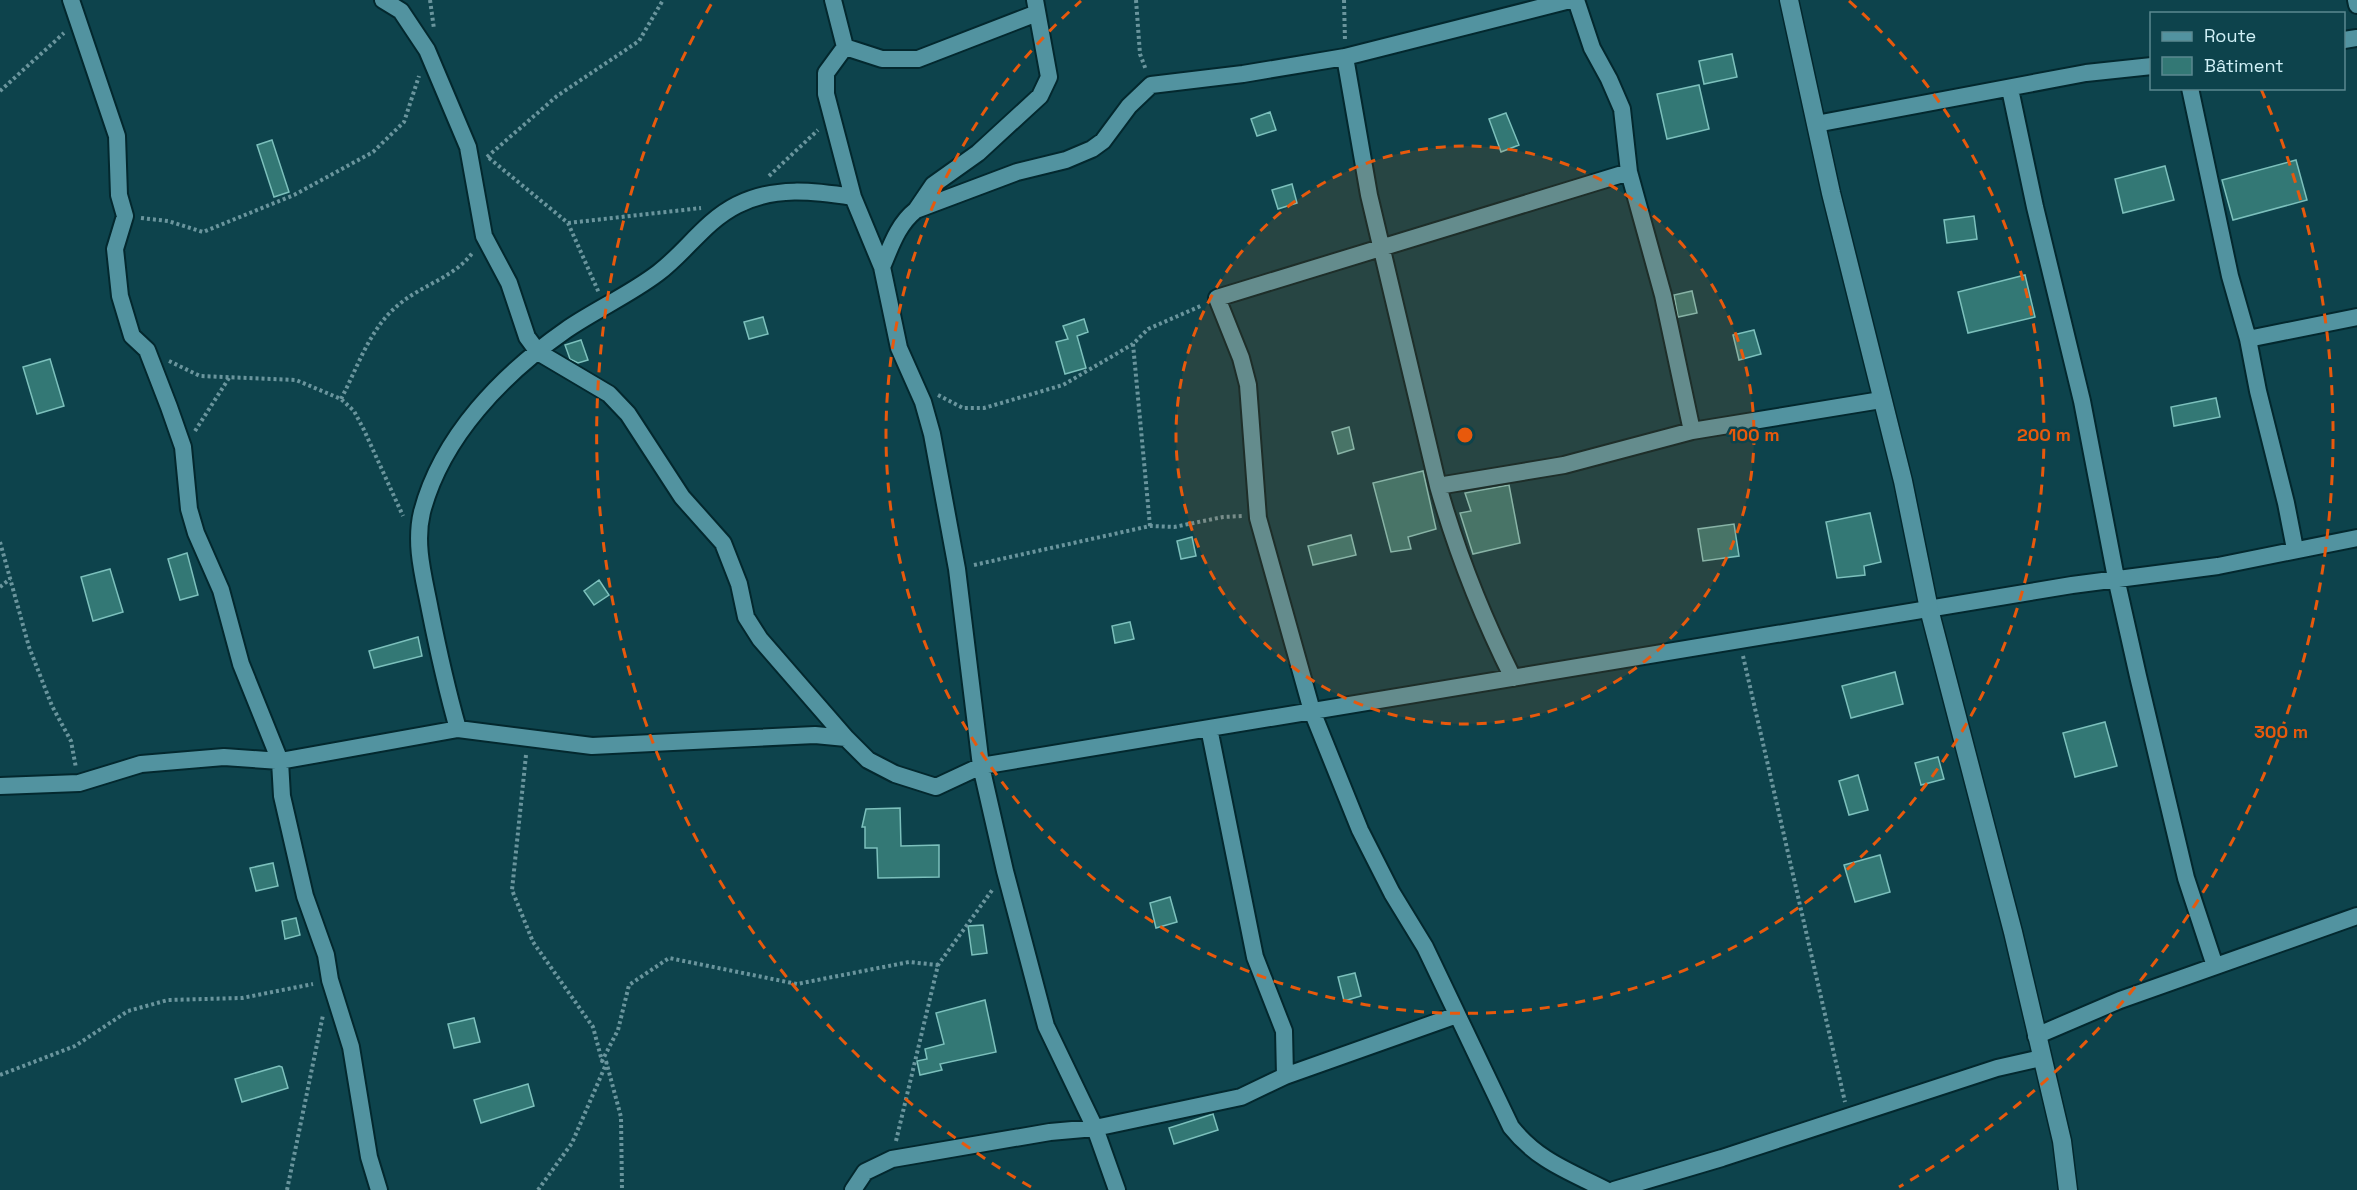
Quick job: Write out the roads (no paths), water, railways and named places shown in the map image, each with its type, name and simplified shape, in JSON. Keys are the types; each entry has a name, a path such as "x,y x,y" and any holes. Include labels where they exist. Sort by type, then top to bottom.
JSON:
{"street":[{"path":"70,0 117,136 119,195 125,216 116,249 120,296 132,336 147,350 183,447 189,509 196,533 221,590 241,664 280,761 282,796 302,885 326,954 330,981 351,1047 369,1157 379,1190"},
{"path":"383,0 401,11 427,50 468,147 484,236 509,283 527,337 538,352 609,394 628,414 682,497 723,543 739,584 746,617 760,639 846,738 868,760 895,774 936,787 981,766 2116,578 2218,566 2357,538"},
{"path":"833,0 845,47"},
{"path":"916,210 1017,172 1066,160 1092,149 1103,141 1129,106 1151,85 1243,74 1345,57 1570,0"},
{"path":"1576,0 1592,48 1610,79 1622,109 1629,172 1663,295 1692,431"},
{"path":"1789,0 1881,400 1903,482 1929,609 2013,932 2062,1141 2067,1190"},
{"path":"2356,0 2357,5"},
{"path":"845,47 882,59 918,59 1036,6 1049,77 1040,96 978,153 933,185 916,210 904,220 882,267"},
{"path":"845,47 826,73 826,94 853,197 882,267 899,348 930,425 957,569 981,766 1005,871 1046,1026 1095,1128 1117,1190"},
{"path":"1345,57 1381,246 1438,486 1450,529 1484,619 1513,678"},
{"path":"1816,124 2086,73 2150,66"},
{"path":"2010,89 2035,207 2082,401 2116,578 2186,878 2215,966"},
{"path":"2190,90 2230,276 2248,339 2295,549"},
{"path":"1606,1190 1545,1159 1528,1147 1511,1127 1425,947 1392,893 1360,830 1312,711 1258,518 1248,385 1241,358 1217,298 1629,172"},
{"path":"458,729 444,681 418,546 421,514 432,478 471,416 538,352 566,330 659,272 697,234 737,205 772,193 789,191 815,191 853,197"},
{"path":"2248,339 2357,317"},
{"path":"1438,486 1564,465 1692,431 1881,400"},
{"path":"1209,728 1255,957 1284,1031 1285,1076"},
{"path":"0,786 79,783 141,764 224,757 280,761 458,729 592,746 815,735 846,738"},
{"path":"2036,1036 2120,1000 2357,916"},
{"path":"853,1190 865,1172 892,1159 1050,1132 1095,1128 1241,1097 1285,1076 1457,1015"},
{"path":"1614,1190 1734,1155 1998,1068 2041,1058"}]}
